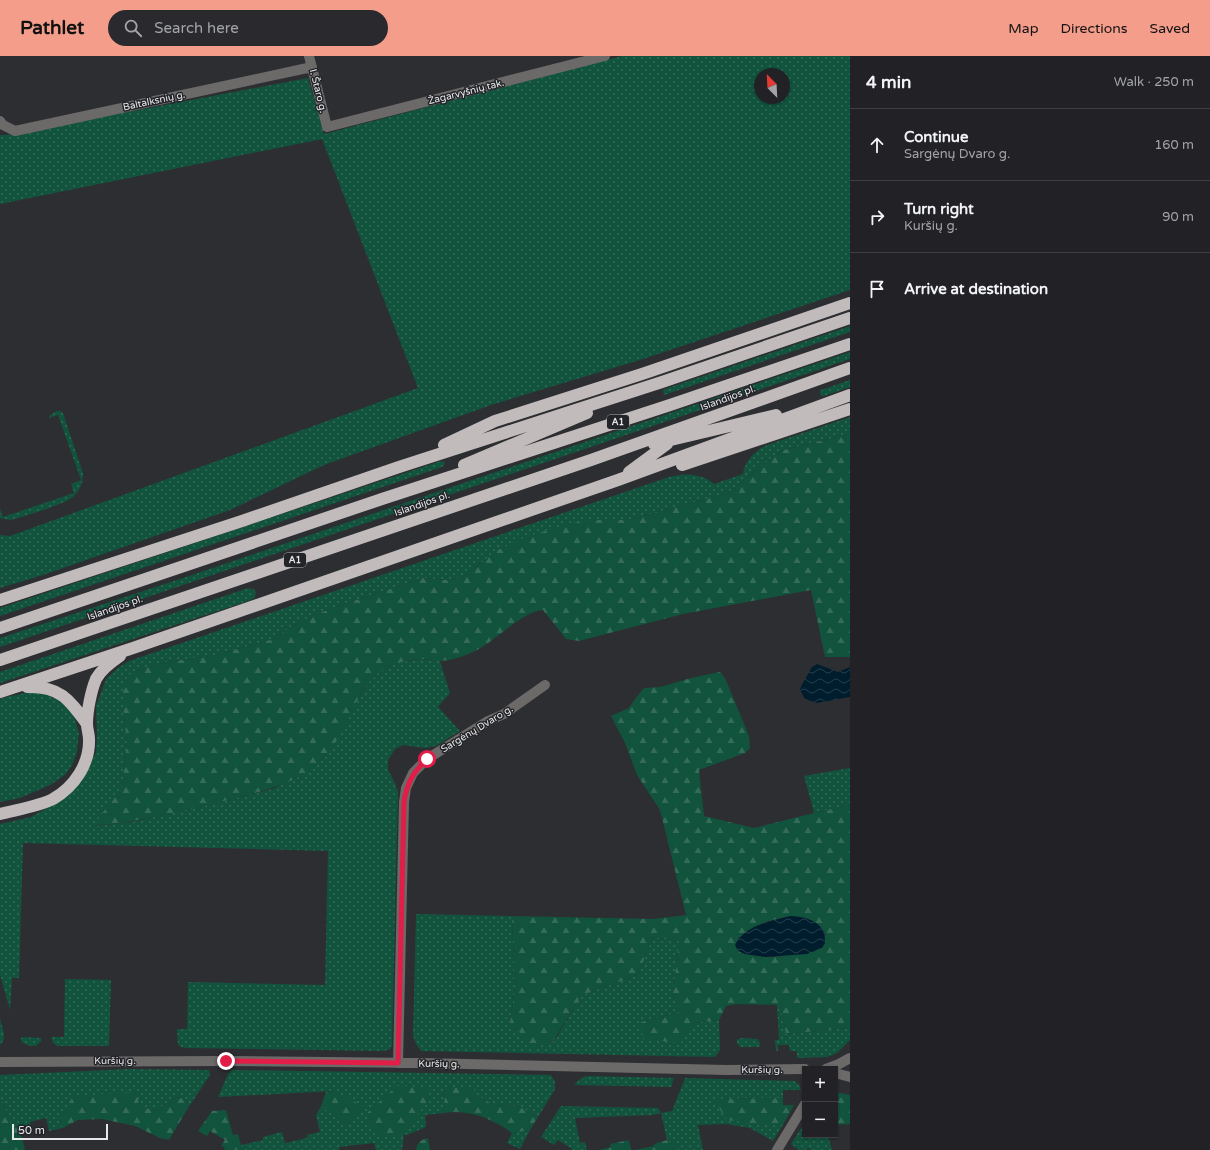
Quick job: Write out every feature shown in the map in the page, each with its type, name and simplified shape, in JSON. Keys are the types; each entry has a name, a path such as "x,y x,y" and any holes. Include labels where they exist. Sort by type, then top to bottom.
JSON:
{"highway":[{"path":"399,467 495,421 642,374 850,303"},
{"path":"0,600 242,521 399,467 662,382 850,318"},
{"name":"Islandijos pl.","path":"0,628 385,498 670,405 850,344"},
{"name":"Islandijos pl.","path":"0,660 591,460 850,368"},
{"path":"385,498 662,382"},
{"path":"591,460 850,395"},
{"path":"0,692 133,648 618,480 830,401"},
{"path":"618,480 682,465 850,409"},
{"path":"618,480 693,423"},
{"path":"0,814 52,800 67,789 79,776 87,759 89,740 87,724 90,700 97,679 110,662 133,648"},
{"path":"14,687 42,687 60,693 74,706 87,724"}],"street":[{"name":"I. Štaro g.","path":"308,56 327,127"},
{"name":"Žagarvyšnių tak.","path":"327,127 605,56"},
{"name":"Baltalksnių g.","path":"0,121 3,125 15,131 312,67"},
{"name":"Sargėnų Dvaro g.","path":"398,1063 404,802 406,788 413,773 427,759 488,721 504,714 545,685"},
{"path":"834,1066 850,1058"},
{"name":"Kuršių g.","path":"0,1062 195,1061 398,1063 727,1070 802,1069"},
{"path":"838,1074 850,1077"},
{"path":"777,1150 802,1109"}],"green space":[{"path":"622,56 850,56 850,290 643,359 491,405 324,465 230,510 43,575 0,588 0,535 10,536 418,388 322,139 0,204 0,135 308,78 324,134"},
{"path":"850,326 850,332 664,395 663,391 665,389"},
{"path":"850,352 850,359 0,647 0,638 186,577"},
{"path":"850,380 850,387 821,396 821,390"},
{"path":"57,411 63,413 83,473 80,488 70,499 56,505 10,520 0,518 0,509 3,517 74,493 71,484 81,480 58,415 49,418 50,415"},
{"path":"850,417 850,434 780,451 728,493 628,520 597,520 480,563 462,577 447,580 423,578 314,615 270,640 213,656 166,662 132,672 123,709 127,744 122,786 94,826 132,822 207,805 272,789 300,776 323,758 339,737 355,704 368,683 381,670 400,662 420,659 440,661 450,693 438,707 460,731 436,746 424,748 403,745 395,749 388,760 388,770 398,792 392,1046 390,1049 384,1051 187,1048 178,1045 177,1029 187,1029 188,982 325,985 328,851 23,843 19,978 12,978 10,1010 0,975 0,824 31,817 58,802 77,786 87,772 96,752 96,706 106,679 118,668 129,661 666,478 678,475 691,475 703,477 714,484 743,474 746,464 751,456 767,445"},
{"path":"850,434 850,657 825,657 811,590 683,614 579,641 566,639 543,610 526,616 480,649 467,654 443,661 421,659 411,660 400,662 385,668 373,678 361,693 344,728 331,748 316,764 299,777 272,788 178,812 123,823 93,826 122,786 127,744 123,709 123,682 132,672 166,662 213,656 270,640 314,615 423,578 447,580 462,577 494,552 525,537 572,523 597,520 628,520 728,493 780,451"},
{"path":"441,461 445,462 442,467 0,616 0,608"},
{"path":"248,588 253,589 256,592 255,597 251,600 0,683 0,672"},
{"path":"720,672 725,678 749,736 750,748 745,753 699,770 704,816 754,828 850,805 850,1027 786,1034 780,1005 736,1004 726,1006 719,1020 693,1023 681,1043 643,1039 641,1022 680,1012 673,994 679,941 653,937 638,975 582,995 552,1043 534,1047 510,1023 515,988 512,916 653,919 686,915 660,810 637,775 625,743 611,716 629,708 644,688 660,687 691,678","holes":["796,916 816,923 820,926 826,936 784,956 764,957 740,952 738,938 765,922"]},
{"path":"30,692 45,694 59,700 73,713 79,733 77,752 72,765 66,774 50,785 20,798 0,802 0,699"},
{"path":"850,768 850,805 814,813 804,776"},
{"path":"416,914 512,916 515,988 510,1023 553,1043 582,995 638,975 653,937 679,941 673,994 680,1012 641,1022 693,1023 719,1020 720,1050 715,1057 421,1051 413,1036"},
{"path":"65,979 111,980 109,1046 57,1046 53,1043 51,1037 64,1037"},
{"path":"777,1004 780,1005 786,1034 850,1027 850,1040 837,1053 827,1057 797,1058 797,1051 790,1051 789,1045 778,1045 778,1051 776,1051 775,1040 779,1040"},
{"path":"0,1019 4,1039 0,1045"},
{"path":"24,1037 41,1038 41,1041 36,1046 28,1045 23,1043 20,1039"},
{"path":"741,1038 758,1039 760,1043 759,1047 740,1047 737,1040"},
{"path":"130,1069 209,1070 210,1075 188,1108 186,1100 178,1097 154,1111 139,1105 136,1092 60,1121 63,1128 49,1131 46,1118 30,1122 31,1128 20,1130 11,1125 2,1100 0,1101 0,1075"},
{"path":"232,1070 551,1075 555,1082 555,1089 538,1117 518,1106 494,1105 481,1098 445,1087 444,1113 425,1115 426,1127 407,1135 404,1134 402,1150 376,1150 374,1143 339,1147 339,1150 245,1150 241,1145 263,1140 263,1137 282,1132 285,1143 307,1138 307,1135 320,1132 316,1115 321,1106 348,1125 334,1091 218,1097 228,1074"},
{"path":"586,1076 674,1078 671,1087 574,1085"},
{"path":"685,1078 795,1081 801,1090 783,1090 783,1098 713,1099 749,1123 784,1123 773,1141 750,1128 726,1124 698,1125 703,1150 672,1150 675,1146 667,1140 661,1113 672,1111"},
{"path":"397,1086 430,1087 429,1099 404,1134 379,1137 371,1130 367,1113"},
{"path":"445,1087 474,1087 474,1097 481,1098 494,1105 518,1106 538,1117 530,1130 512,1133 497,1123 480,1116 462,1112 444,1113"},
{"path":"334,1091 365,1107 348,1125 321,1106 326,1092"},
{"path":"137,1092 139,1105 154,1111 178,1097 186,1100 188,1108 169,1140 160,1138 135,1126 102,1119 78,1120 63,1128 60,1121 73,1096"},
{"path":"838,1093 850,1095 850,1124 838,1125"},
{"path":"783,1098 783,1105 794,1105 784,1123 749,1123 727,1120 713,1099"},
{"path":"2,1100 11,1125 20,1130 25,1150 0,1150 0,1101"},
{"path":"561,1106 658,1108 661,1113 652,1115 575,1118 580,1143 585,1142 587,1150 572,1150 558,1140 554,1145 541,1137"},
{"path":"226,1110 233,1135 238,1134 241,1145 245,1150 225,1150 224,1147 221,1146 225,1140 210,1131 207,1136 198,1131 212,1111"},
{"path":"802,1127 802,1138 829,1138 832,1150 811,1150 808,1148 806,1150 799,1150 791,1144"},
{"path":"530,1130 520,1149 507,1143 512,1133"},
{"path":"428,1138 430,1150 416,1150 417,1145 420,1142"},
{"path":"629,1140 631,1150 599,1150 611,1147 610,1144"},
{"path":"667,1140 675,1146 672,1150 635,1150 654,1146 654,1144"}],"water":[{"path":"817,664 838,672 850,667 850,697 817,703 805,699 800,690 801,687 811,668"},
{"path":"790,916 809,919 819,925 825,936 825,943 822,948 807,954 765,957 745,954 737,949 735,945 739,938 752,928 767,922"}],"route":[{"path":"226,1061 398,1063 404,802 406,788 413,773 427,759"}]}
